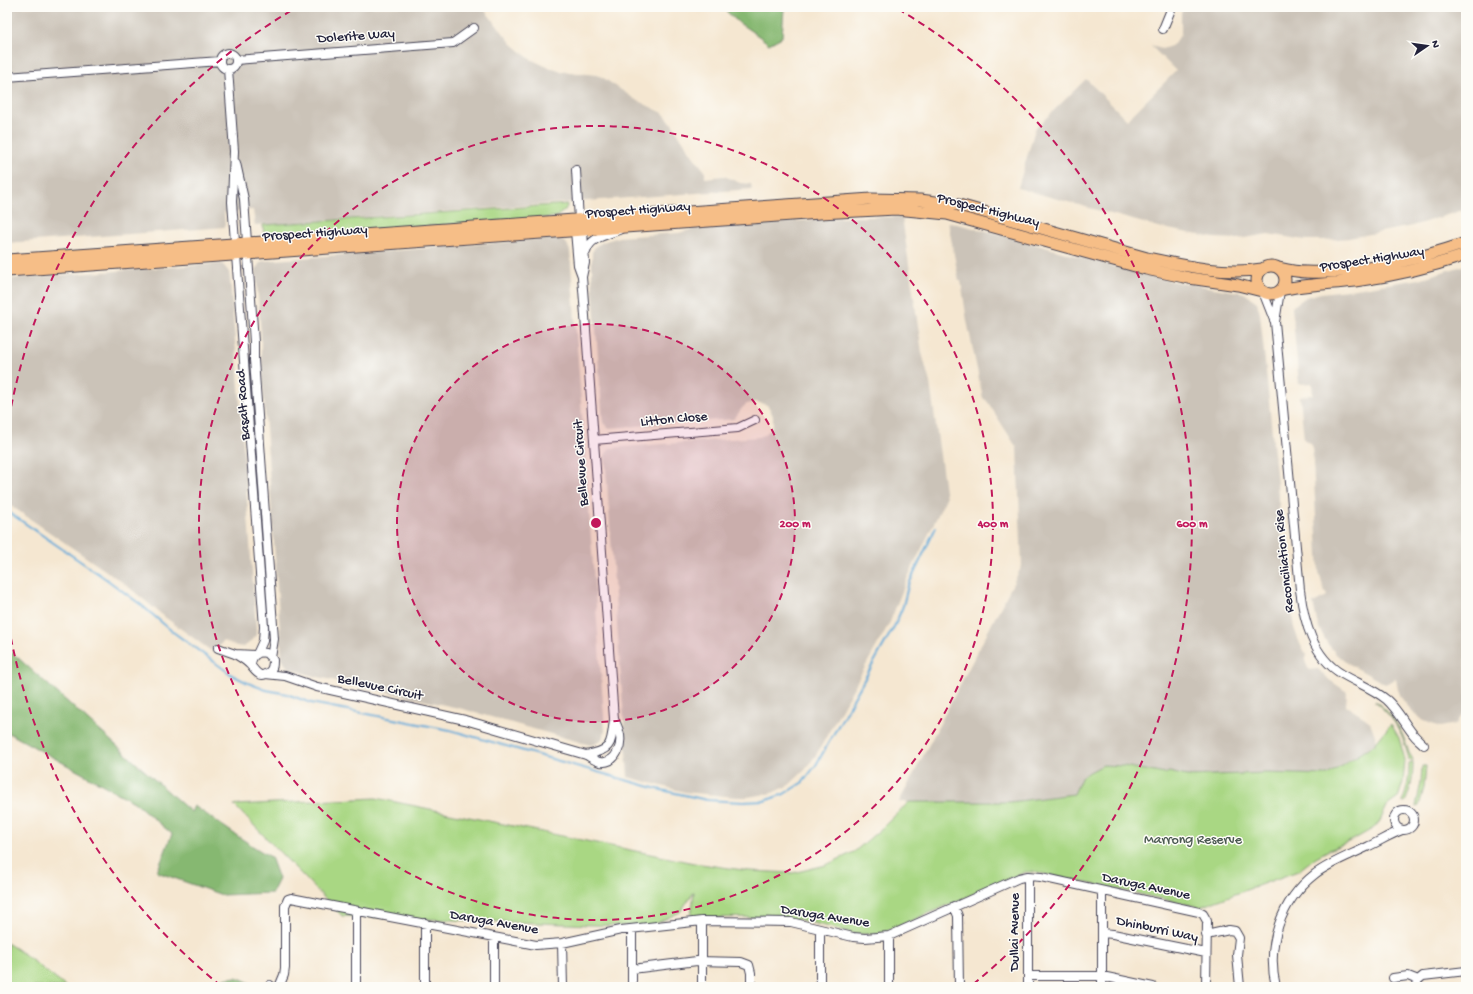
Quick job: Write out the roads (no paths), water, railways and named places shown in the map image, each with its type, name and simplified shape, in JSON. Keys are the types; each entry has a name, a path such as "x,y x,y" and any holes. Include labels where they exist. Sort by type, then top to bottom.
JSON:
{"main road":[{"name":"Prospect Highway","path":"7,271 235,249 579,227 818,202 871,199 920,200 959,205 1161,261 1194,267 1245,272 1262,269"},
{"name":"Prospect Highway","path":"579,227 628,227 885,209 934,212 1146,269 1189,278 1238,285 1263,291"},
{"name":"Prospect Highway","path":"1279,268 1307,272 1335,272 1358,269 1417,258 1466,243"},
{"name":"Prospect Highway","path":"7,260 235,249"},
{"name":"Prospect Highway","path":"1281,291 1295,286 1340,283 1391,275 1466,255"},
{"path":"1270,266 1279,268 1286,280 1281,291 1272,294 1263,291 1258,285 1257,280 1262,269 1270,266"}],"street":[{"path":"1163,29 1172,7"},
{"name":"Dolerite Way","path":"236,60 453,43 474,28"},
{"path":"229,53 234,55 236,60 233,67 228,69 221,66 220,61 224,54 229,53"},
{"path":"7,77 220,61"},
{"name":"Basalt Road","path":"228,69 234,151 232,202 235,249 248,399 264,627 263,641 256,655"},
{"name":"Basalt Road","path":"234,151 244,199 248,248 274,639 272,659"},
{"path":"576,170 579,227"},
{"name":"Bellevue Circuit","path":"579,227 585,263 582,277"},
{"name":"Bellevue Circuit","path":"265,674 285,676 317,687 465,720 586,755 602,751 609,745 614,719 582,277 578,265 579,227"},
{"path":"584,256 587,247 593,240 628,227"},
{"name":"Reconciliation Rise","path":"1263,291 1275,322 1300,590 1307,626 1313,643 1330,665 1341,674 1387,700 1413,734 1424,745"},
{"name":"Reconciliation Rise","path":"1275,322 1281,291"},
{"path":"248,399 257,399"},
{"name":"Litton Close","path":"594,440 738,428 755,420"},
{"path":"218,648 236,654 256,655 266,653 285,676"},
{"path":"236,654 251,666 255,672 262,675 271,670 273,666 272,659"},
{"path":"251,666 252,659 256,655"},
{"path":"1276,987 1273,956 1274,944 1282,914 1290,901 1304,884 1315,874 1338,860 1383,838 1408,829 1413,825 1414,818 1410,812 1404,810 1395,814 1392,827 1383,838"},
{"path":"1394,821 1396,827 1402,830"},
{"name":"Daruga Avenue","path":"279,987 284,975 285,906 288,899 296,898 356,911 536,945 562,943 621,930 704,921 791,922 820,930 865,938 889,936 1019,878 1030,876 1200,912 1206,922 1206,987"},
{"name":"Dullai Avenue","path":"1030,876 1031,976 1033,987"},
{"path":"1102,891 1102,987"},
{"path":"954,906 958,916 959,987"},
{"path":"356,911 356,987"},
{"path":"704,921 707,987"},
{"path":"425,923 425,987"},
{"path":"632,929 632,987"},
{"path":"820,930 820,987"},
{"path":"1206,935 1229,930 1235,931 1238,938 1237,955 1240,987"},
{"name":"Dhinburri Way","path":"1102,933 1206,954"},
{"path":"889,936 889,987"},
{"path":"494,937 494,987"},
{"path":"562,943 563,987"},
{"path":"632,969 705,961 741,962 749,964 751,972 751,987"},
{"path":"702,987 705,961"},
{"path":"1393,978 1408,976 1417,983 1423,976 1466,970"},
{"path":"1031,976 1102,976 1153,987"},
{"name":"Dullai Avenue","path":"1028,987 1031,976"}],"waterway":[{"path":"7,511 106,579 140,604 173,632 232,675 248,683 266,690 287,694 311,703 450,730 657,789 707,800 743,802 764,801 784,794 803,782 816,765 895,625 903,606 908,586 936,527"}],"park label":[{"name":"Marrong Reserve","path":"1193,840"}]}
